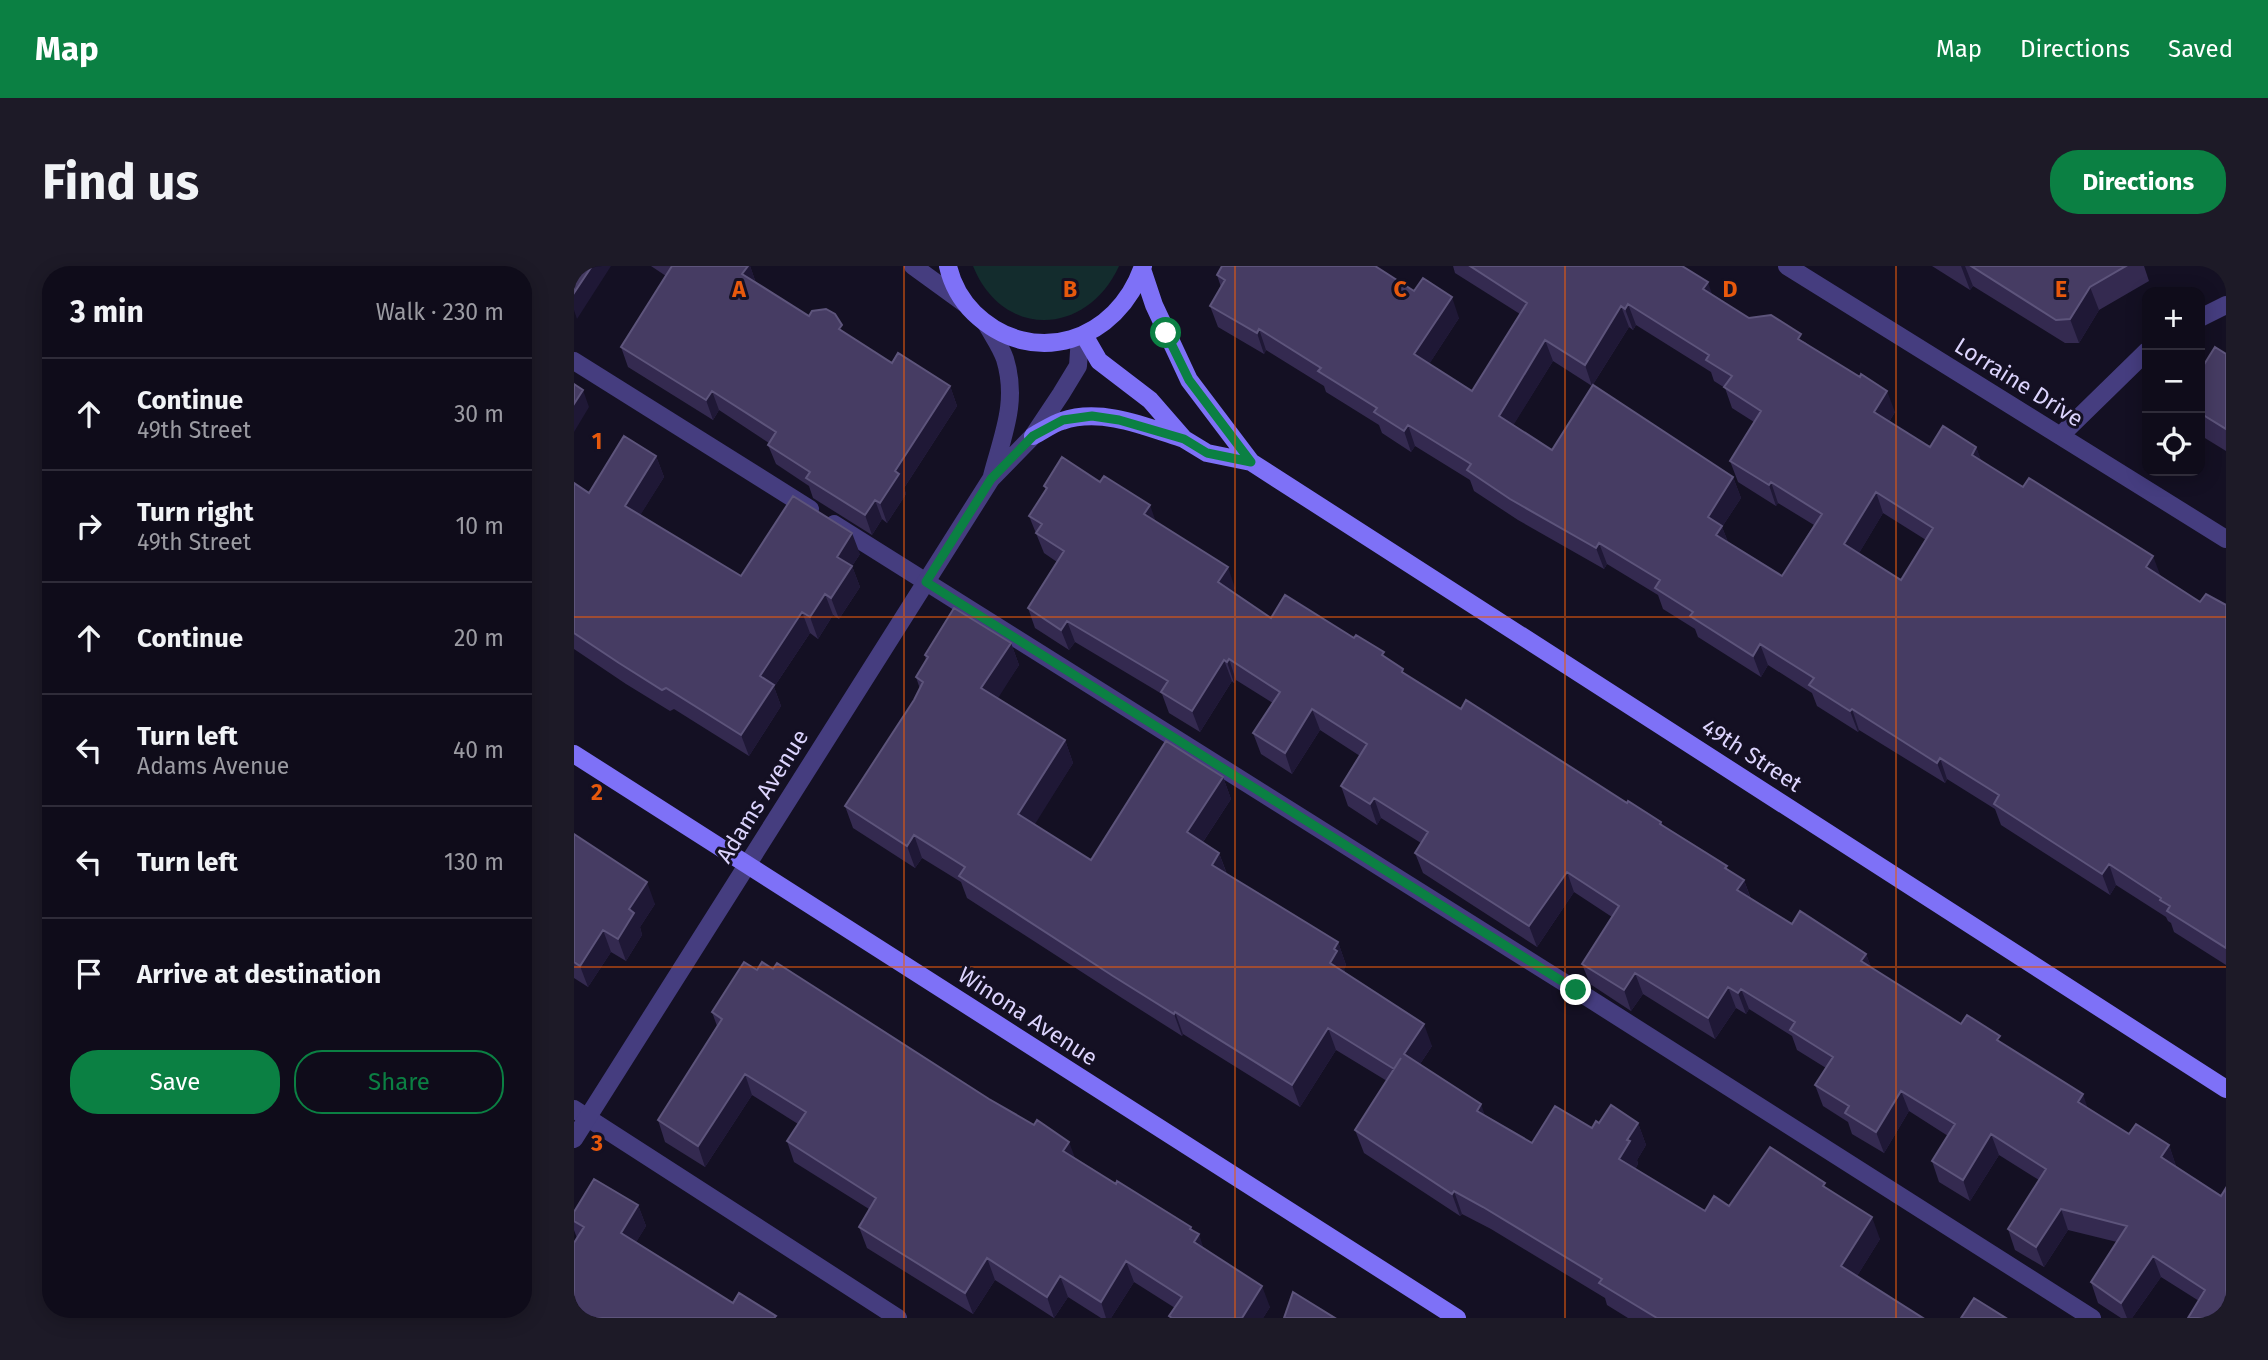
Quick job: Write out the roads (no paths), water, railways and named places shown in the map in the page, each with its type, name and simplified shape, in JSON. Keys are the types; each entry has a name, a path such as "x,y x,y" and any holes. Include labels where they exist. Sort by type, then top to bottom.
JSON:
{"street":[{"path":"913,266 965,303 987,325 1009,336 1032,342 1056,342 1082,336 1110,319 1130,297 1142,267"},
{"path":"948,266 951,278 965,303"},
{"name":"Lorraine Drive","path":"1787,266 2226,539"},
{"name":"49th Street","path":"1142,267 1154,305 1189,380 1251,462 2226,1089"},
{"path":"2205,316 2226,305"},
{"name":"Adams Avenue","path":"987,325 1004,356 1012,389 1010,408 991,479"},
{"name":"Adams Avenue","path":"574,1139 581,1113 747,865 991,479 1033,436 1077,366 1082,336"},
{"name":"49th Street","path":"1082,336 1099,361 1150,400 1184,439 1207,453 1251,462"},
{"path":"2060,436 2142,356"},
{"path":"574,361 1576,990 2092,1318"},
{"path":"1033,436 1063,420 1092,416 1141,425 1184,439"},
{"name":"Winona Avenue","path":"574,754 1457,1318"},
{"path":"581,1113 898,1318"}]}
